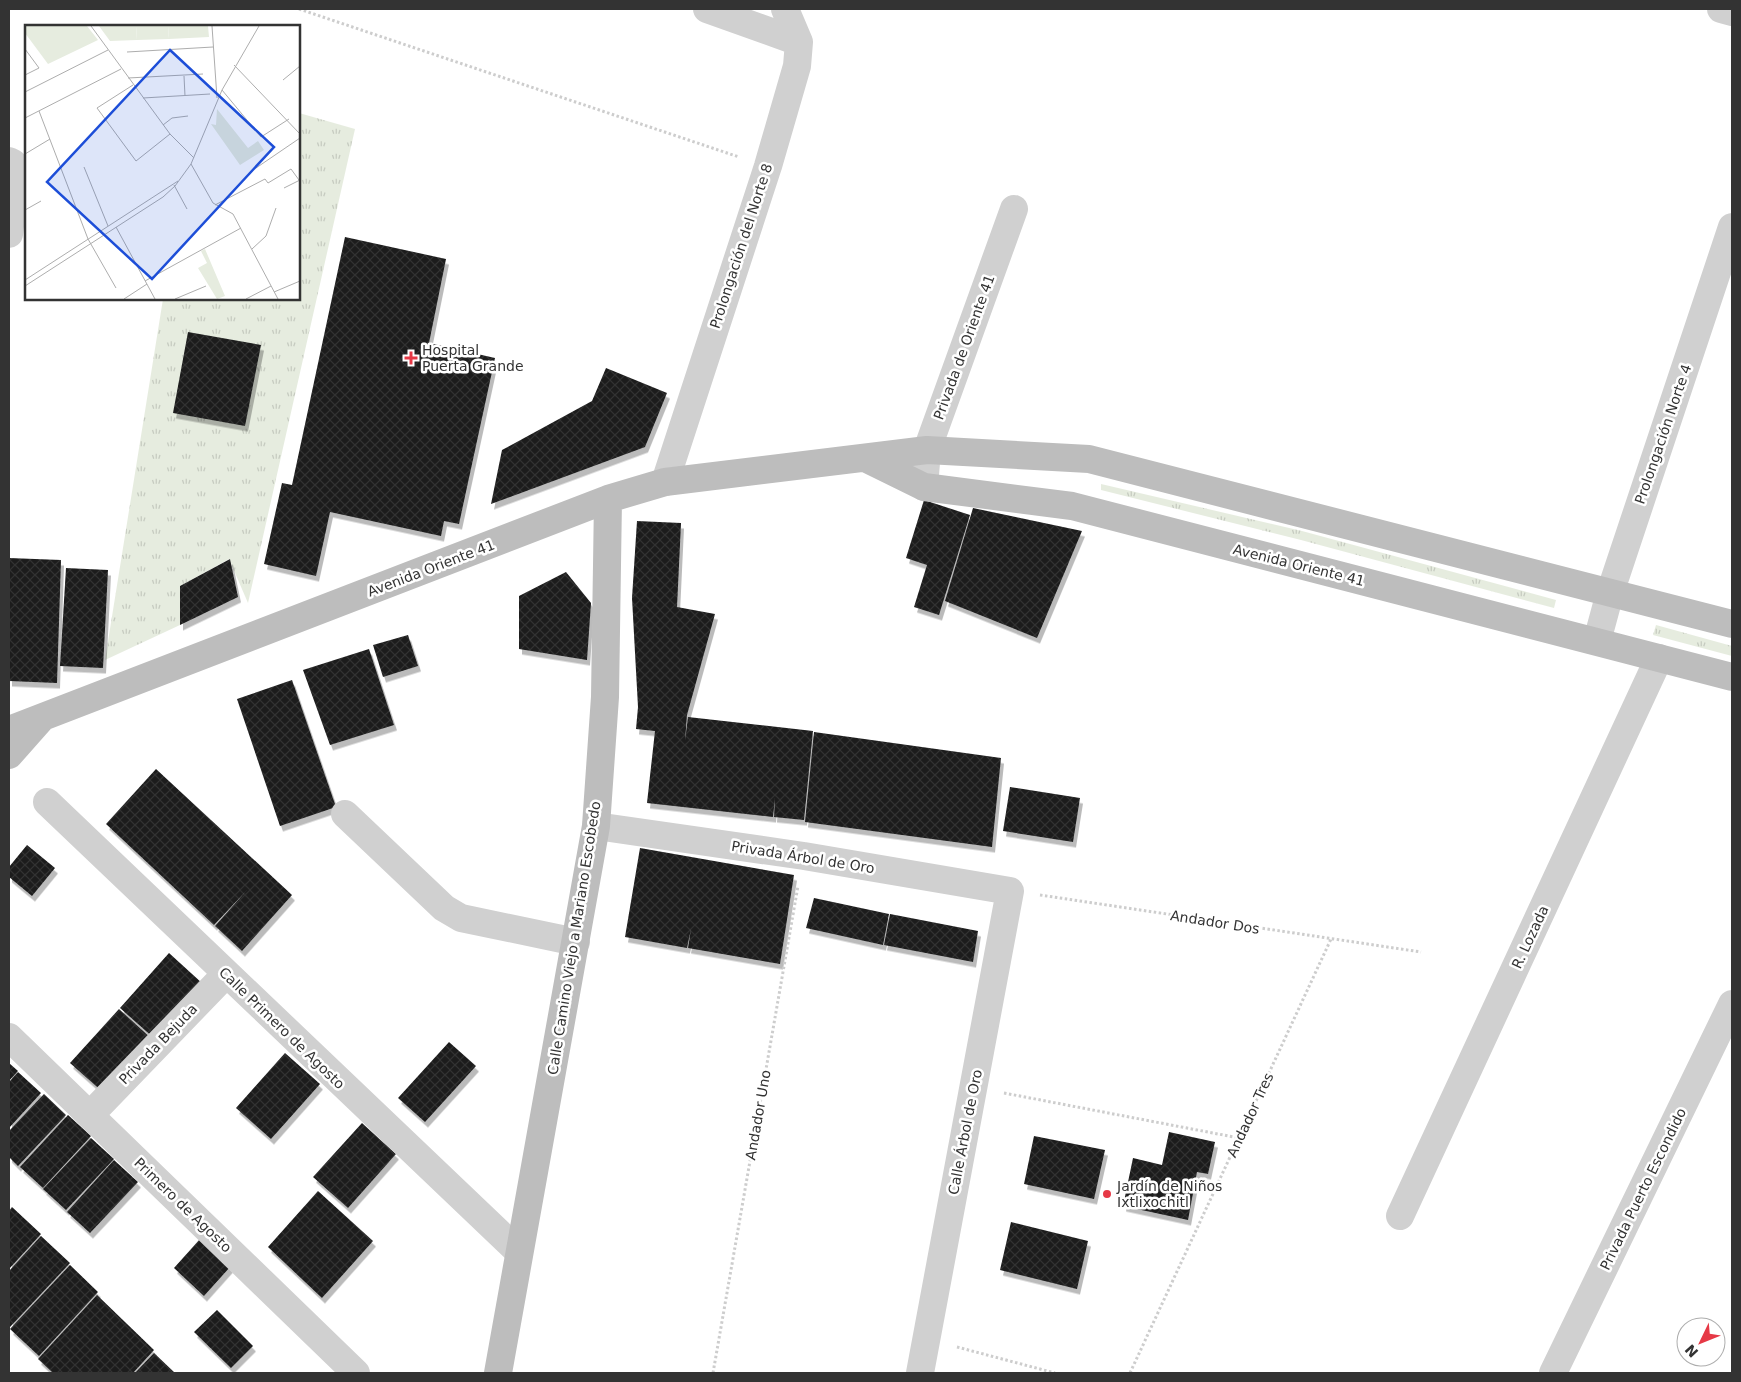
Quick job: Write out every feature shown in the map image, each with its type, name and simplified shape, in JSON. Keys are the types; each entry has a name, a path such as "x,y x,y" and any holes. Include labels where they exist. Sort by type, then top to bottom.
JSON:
{"street":[{"path":"707,9 799,42"},
{"name":"Prolongación del Norte 8","path":"664,482 768,166 797,66 799,42 785,9"},
{"path":"1721,9 1732,12"},
{"path":"9,161 13,163 16,177 9,234"},
{"name":"Privada de Oriente 41","path":"924,488 927,450 1014,209"},
{"name":"Prolongación Norte 4","path":"1597,641 1610,593 1732,227"},
{"name":"Avenida Oriente 41","path":"9,730 608,499 664,482 867,459 927,450 1089,459 1732,624"},
{"name":"Avenida Oriente 41","path":"867,459 924,488 1072,506 1732,677"},
{"name":"Calle Camino Viejo a Mariano Escobedo","path":"498,1373 596,826 605,697 608,499"},
{"name":"R. Lozada","path":"1400,1216 1659,658"},
{"path":"9,755 41,719"},
{"name":"Calle Primero de Agosto","path":"47,802 519,1252"},
{"path":"344,814 444,908 461,918 576,942"},
{"name":"Privada Árbol de Oro","path":"596,826 804,856 1010,891"},
{"name":"Calle Árbol de Oro","path":"920,1373 1010,891"},
{"name":"Privada Bejuda","path":"90,1115 226,974"},
{"name":"Privada Puerto Escondido","path":"1553,1373 1732,1004"},
{"name":"Primero de Agosto","path":"9,1037 356,1373"}],"path":[{"path":"299,9 768,166"},
{"name":"Andador Uno","path":"713,1373 804,856"},
{"name":"Andador Dos","path":"1010,891 1421,952"},
{"name":"Andador Tres","path":"1130,1373 1331,939"},
{"path":"973,1087 1239,1138"},
{"path":"927,1339 1055,1373"}],"green space":[{"path":"300,113 355,129 248,603 229,559 180,586 180,625 105,660 163,300 300,300"},
{"path":"1101,484 1302,531 1556,600 1554,608 1301,540 1101,490"},
{"path":"1656,625 1732,646 1732,656 1653,635"}],"building":[{"path":"345,237 446,259 429,343 495,358 459,524 444,521 441,536 330,512 316,576 264,564 282,483 292,485"},
{"path":"188,332 261,345 245,426 173,413"},
{"path":"606,368 667,393 645,447 491,504 502,450 592,401"},
{"path":"924,500 970,515 939,615 914,607 927,565 906,558"},
{"path":"973,508 1082,531 1037,638 945,601"},
{"path":"637,521 681,523 677,607 715,614 687,715 685,741 688,717 813,731 804,820 774,817 775,798 773,817 647,803 655,731 636,729 638,707 632,598"},
{"path":"9,558 61,560 57,683 9,681"},
{"path":"230,559 238,597 180,625 180,586"},
{"path":"66,568 108,570 103,668 60,666"},
{"path":"566,572 591,603 587,660 519,649 519,596"},
{"path":"408,635 418,666 383,677 373,645"},
{"path":"369,649 394,725 330,745 303,670"},
{"path":"292,680 336,807 280,826 237,699"},
{"path":"814,732 1001,758 992,847 805,822"},
{"path":"156,769 292,895 242,951 215,926 247,890 214,925 106,824"},
{"path":"1010,787 1080,798 1073,842 1003,831"},
{"path":"27,845 55,868 32,896 9,877 9,867"},
{"path":"640,848 794,875 780,964 688,948 691,929 687,948 625,937"},
{"path":"814,898 889,914 883,945 806,928"},
{"path":"890,914 978,931 973,962 884,945"},
{"path":"169,953 203,984 155,1039 120,1008"},
{"path":"119,1009 153,1040 105,1094 70,1063"},
{"path":"449,1042 476,1066 425,1122 398,1098"},
{"path":"285,1053 320,1084 271,1139 236,1108"},
{"path":"9,1063 18,1071 9,1081"},
{"path":"18,1072 41,1093 9,1128 9,1082"},
{"path":"44,1094 66,1115 18,1166 9,1157 9,1131"},
{"path":"68,1115 91,1136 43,1188 20,1167"},
{"path":"362,1123 396,1154 348,1208 313,1177"},
{"path":"1169,1132 1215,1142 1208,1174 1197,1172 1188,1220 1123,1206 1133,1158 1162,1165"},
{"path":"1034,1136 1105,1150 1094,1199 1024,1184"},
{"path":"91,1138 114,1159 66,1210 43,1189"},
{"path":"114,1160 138,1182 90,1233 67,1212"},
{"path":"318,1191 373,1241 322,1298 268,1247"},
{"path":"12,1207 41,1234 9,1269 9,1211"},
{"path":"1011,1222 1088,1241 1077,1289 1000,1270"},
{"path":"41,1236 70,1263 10,1327 9,1271"},
{"path":"200,1239 230,1267 204,1296 174,1268"},
{"path":"70,1265 98,1292 39,1356 10,1329"},
{"path":"97,1295 154,1350 133,1373 53,1373 38,1359"},
{"path":"217,1310 253,1346 231,1368 194,1332"},
{"path":"154,1353 175,1373 135,1373"}],"place":[{"name":"Hospital Puerta Grande","path":"411,358"},
{"name":"Jardín de Niños Ixtlixochitl","path":"1107,1194"}]}
